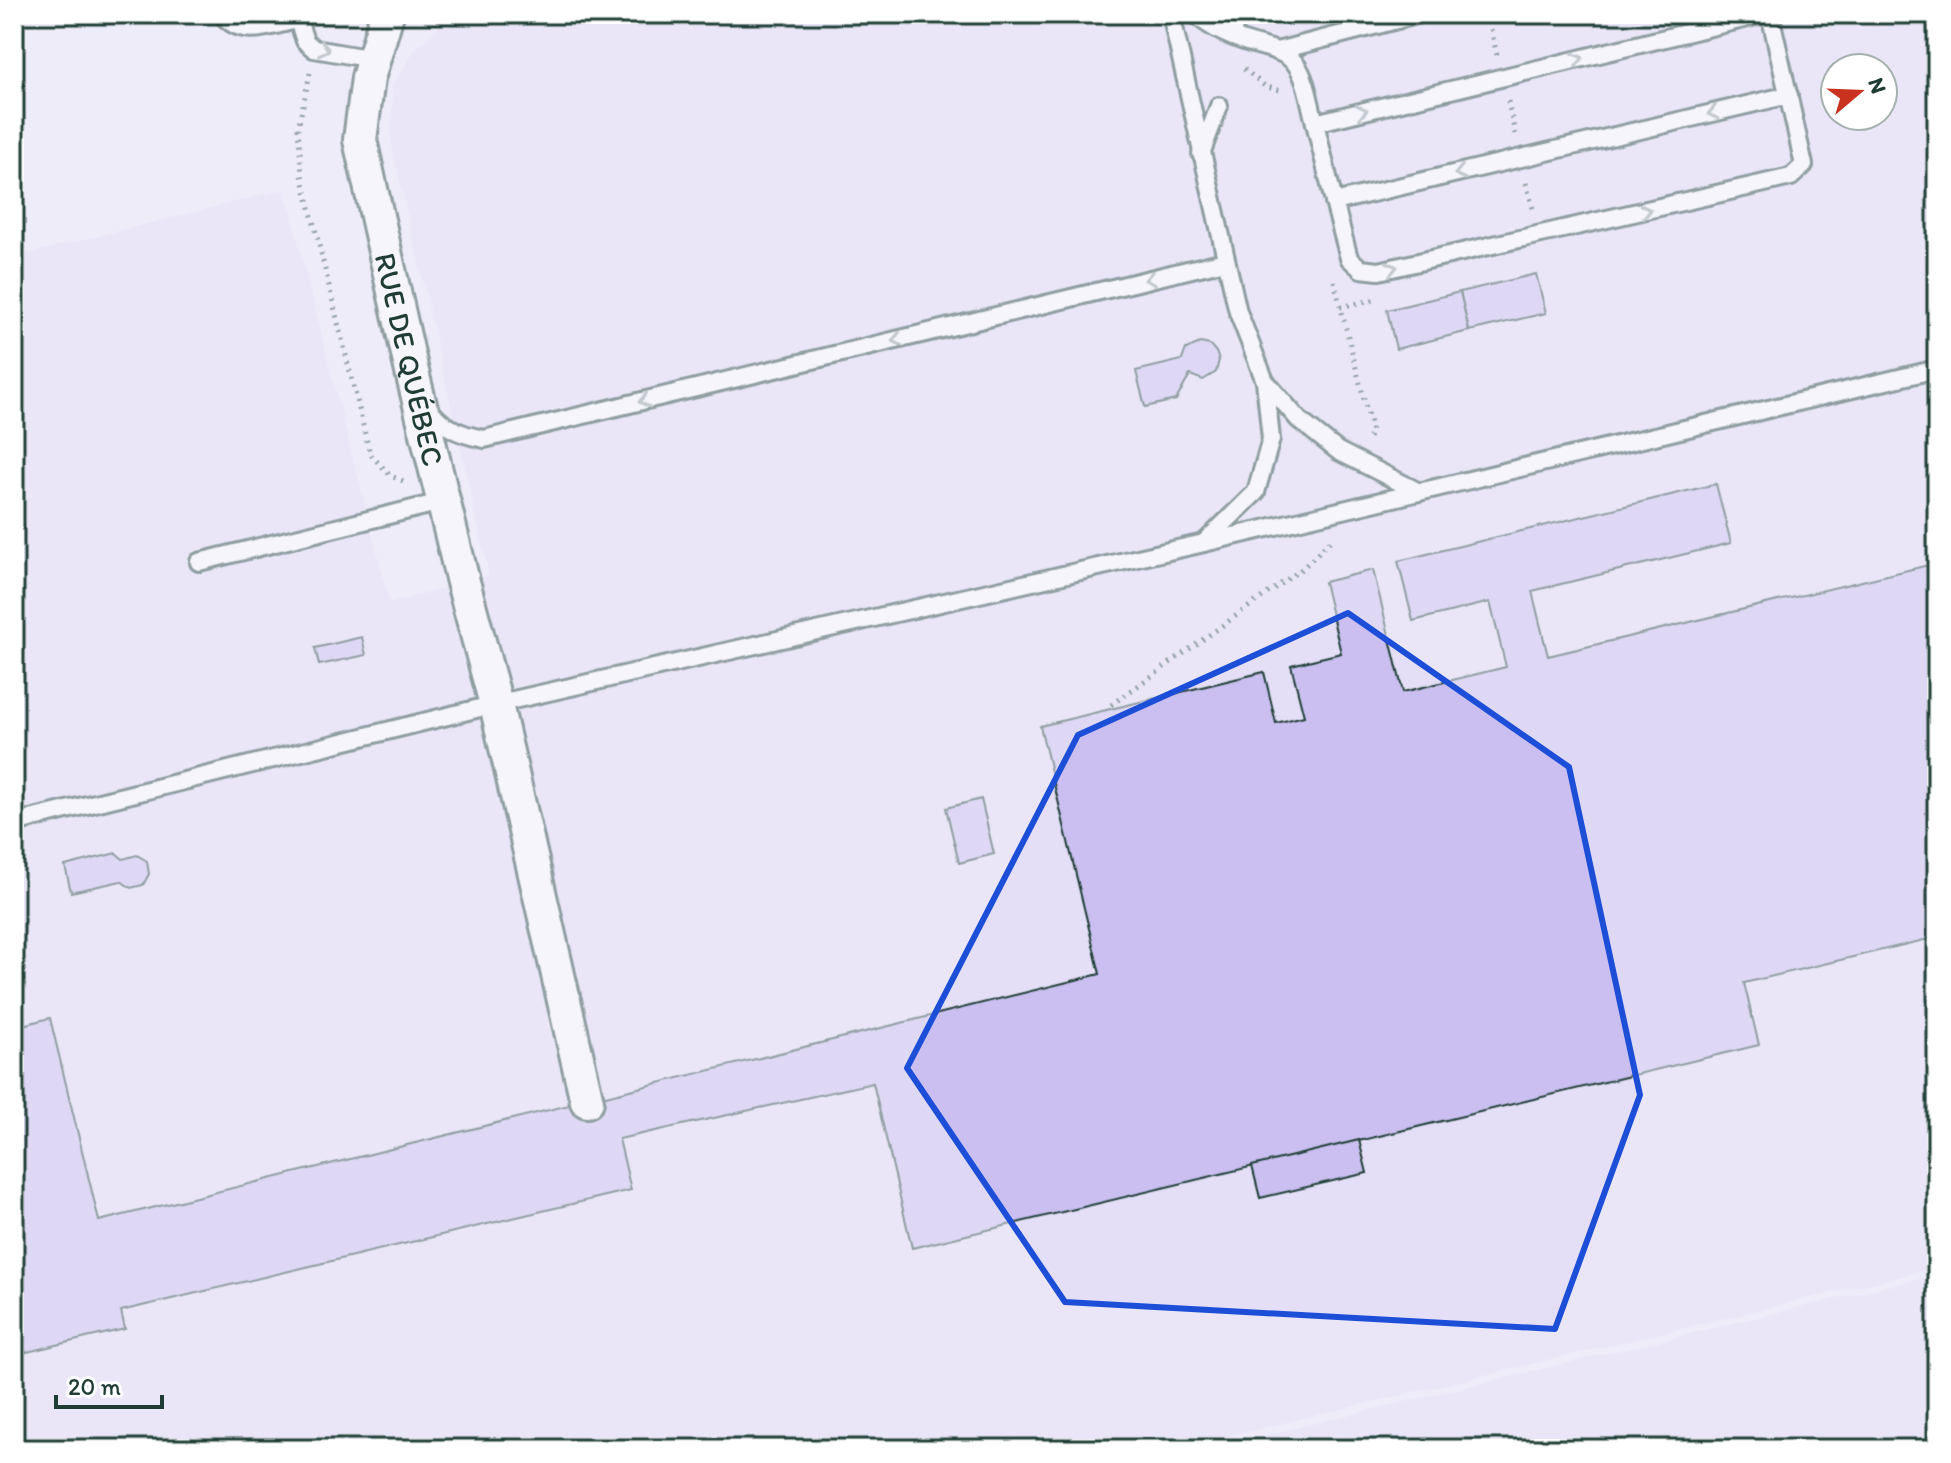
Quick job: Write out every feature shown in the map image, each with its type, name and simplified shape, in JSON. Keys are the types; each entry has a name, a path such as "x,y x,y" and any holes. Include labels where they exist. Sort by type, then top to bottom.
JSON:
{"street":[{"name":"RUE DE QUÉBEC","path":"387,14 368,78 360,140 412,372 496,704 587,1101"}],"lane":[{"path":"222,14 229,23 251,31 296,17 305,41 314,49 373,59"},
{"path":"1171,14 1225,261 1249,345 1265,381 1299,420 1338,451 1419,492"},
{"path":"1195,14 1204,23 1277,51 1295,63 1303,79 1349,258 1361,269 1379,271 1791,177 1804,165 1770,14"},
{"path":"1230,35 1240,14"},
{"path":"1277,51 1420,14"},
{"path":"1315,123 1764,14"},
{"path":"1334,202 1789,95"},
{"path":"1201,154 1219,106"},
{"path":"412,372 430,411 446,426 484,439 1225,261"},
{"path":"14,823 496,704 1204,543 1937,369"},
{"path":"1204,543 1256,492 1271,439 1265,381"},
{"path":"199,562 442,489"}],"path":[{"path":"1488,14 1539,235"},
{"path":"314,49 298,128 302,175 370,454 391,476 442,489"},
{"path":"1340,307 1384,297"}],"highlighted area":[{"path":"1348,613 1569,767 1640,1095 1555,1329 1065,1302 907,1068 1078,735"}],"shaded area":[{"path":"469,14 1937,14 1937,1268 1175,1449 14,1449 14,257 285,189 390,603 489,575 391,142 392,86 415,49 445,20"},
{"path":"1937,1274 1937,1449 1207,1449"}],"building":[{"path":"1536,274 1546,313 1469,331 1460,292"},
{"path":"1460,292 1469,331 1396,349 1387,310"},
{"path":"1200,343 1210,345 1216,352 1219,360 1216,372 1203,380 1190,375 1176,400 1145,407 1136,371 1182,360 1186,349"},
{"path":"1716,484 1731,543 1532,591 1548,656 1937,563 1937,937 1744,983 1759,1045 912,1248 873,1083 619,1139 631,1190 121,1311 125,1329 14,1355 14,1027 50,1018 99,1221 1100,974 1040,726 1264,672 1276,723 1304,716 1291,665 1341,653 1324,582 1373,570 1403,692 1506,667 1490,602 1413,621 1398,561"},
{"path":"362,637 366,655 319,665 315,648"},
{"path":"981,799 994,854 959,863 946,808"},
{"path":"116,853 123,859 137,855 147,861 149,874 143,885 131,888 121,881 71,892 65,866"},
{"path":"1359,1140 1367,1173 1260,1198 1252,1166"}]}
